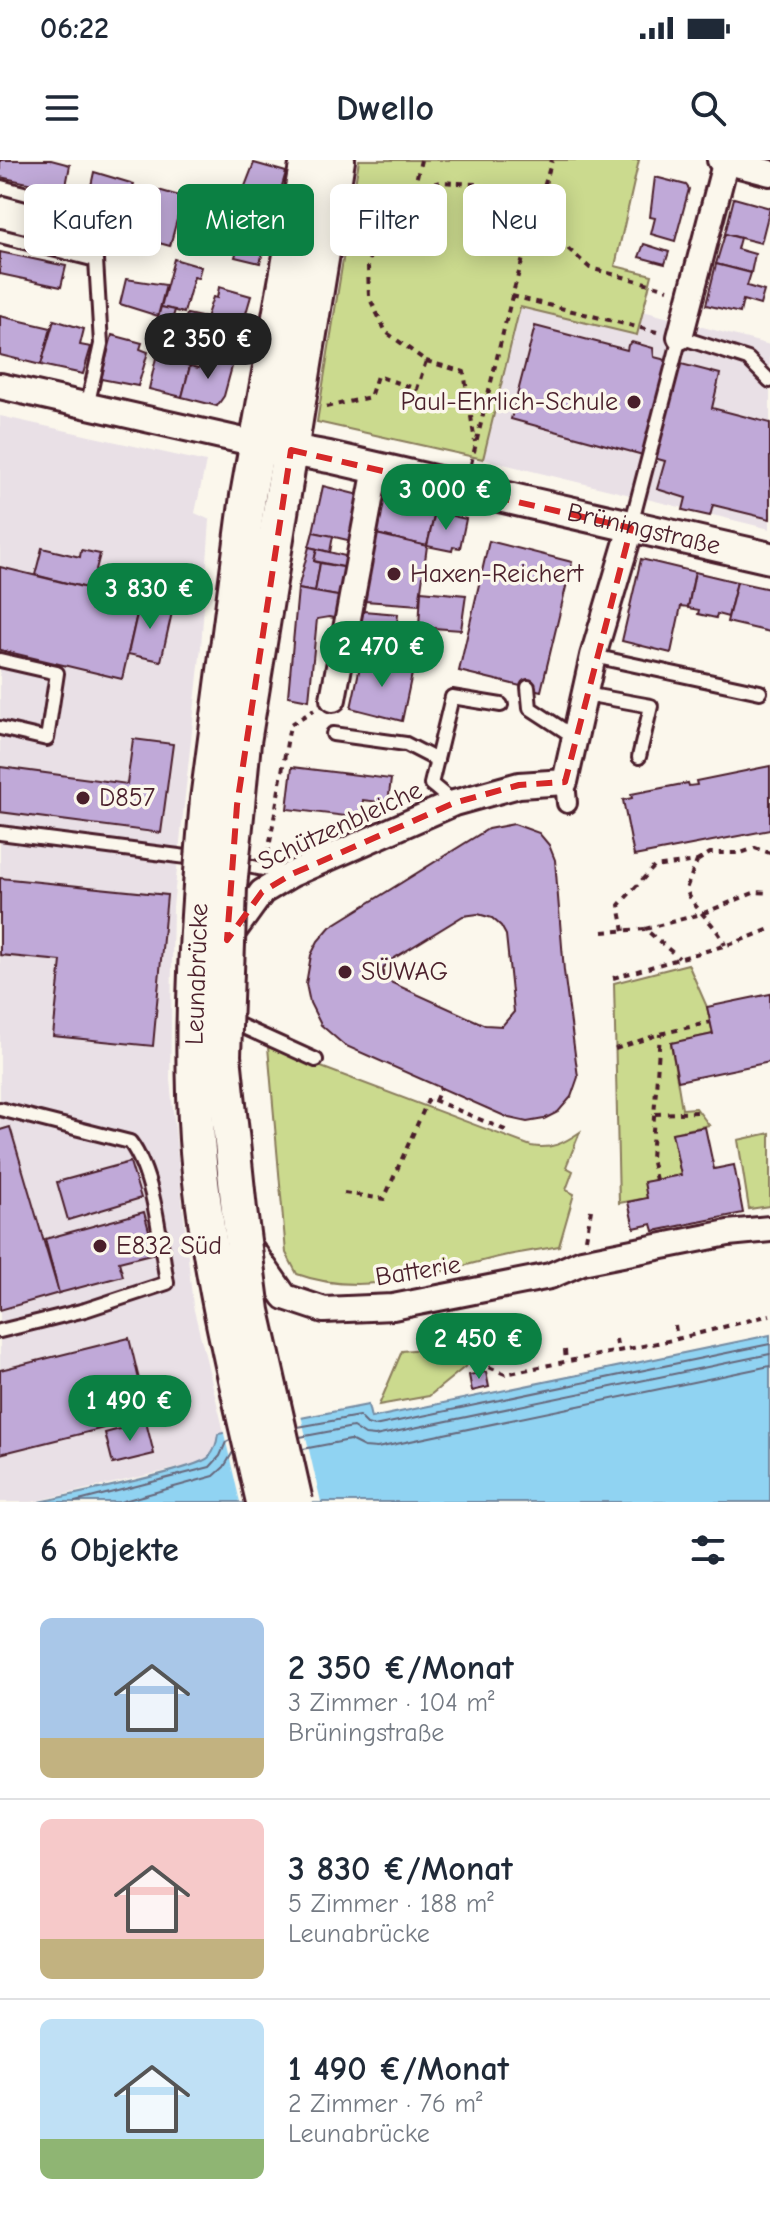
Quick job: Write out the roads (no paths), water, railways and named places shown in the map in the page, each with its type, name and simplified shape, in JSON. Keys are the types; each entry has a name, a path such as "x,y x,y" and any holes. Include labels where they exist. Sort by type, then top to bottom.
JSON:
{"main road":[{"name":"Leunabrücke","path":"295,1502 252,1311 235,1178 223,1056 229,887 222,802 257,444 308,160"},
{"name":"Leunabrücke","path":"264,1502 222,1317 205,1218 193,1063 201,883 222,802 243,742 337,160"}],"street":[{"path":"680,337 724,160 770,173"},
{"name":"Brüningstraße","path":"0,386 770,558"},
{"path":"333,699 376,468"},
{"path":"576,738 593,656 631,528"},
{"name":"Schützenbleiche","path":"209,1101 207,1000 225,943 262,892 292,874 454,803 519,785 566,793 576,738"},
{"name":"Batterie","path":"209,1101 225,1212 285,1297 324,1310 393,1307 550,1276 582,1262 728,1233 770,1229"}],"lane":[{"path":"0,189 24,193"},
{"path":"0,236 24,242"},
{"path":"79,256 96,260 101,344 87,407"},
{"path":"631,528 680,337 748,359 770,381"},
{"path":"593,656 760,692"},
{"path":"0,660 57,673 47,739 0,728"},
{"path":"528,687 530,708 576,738"},
{"path":"585,694 651,706 639,757"},
{"path":"454,803 431,784 452,697 501,705"},
{"path":"333,734 406,744 437,760"},
{"path":"0,833 292,874"},
{"path":"207,1009 316,1060"},
{"path":"0,1109 130,1142 147,1174 167,1283 85,1310 0,1331"}],"water":[{"path":"770,1335 770,1502 39,1502 181,1469 209,1457 218,1434 368,1405 371,1418"}],"place":[{"name":"Paul-Ehrlich-Schule","path":"634,402"},
{"name":"Haxen-Reichert","path":"394,574"},
{"name":"D857","path":"83,798"},
{"name":"SÜWAG","path":"345,972"},
{"name":"E832 Süd","path":"100,1246"}]}
